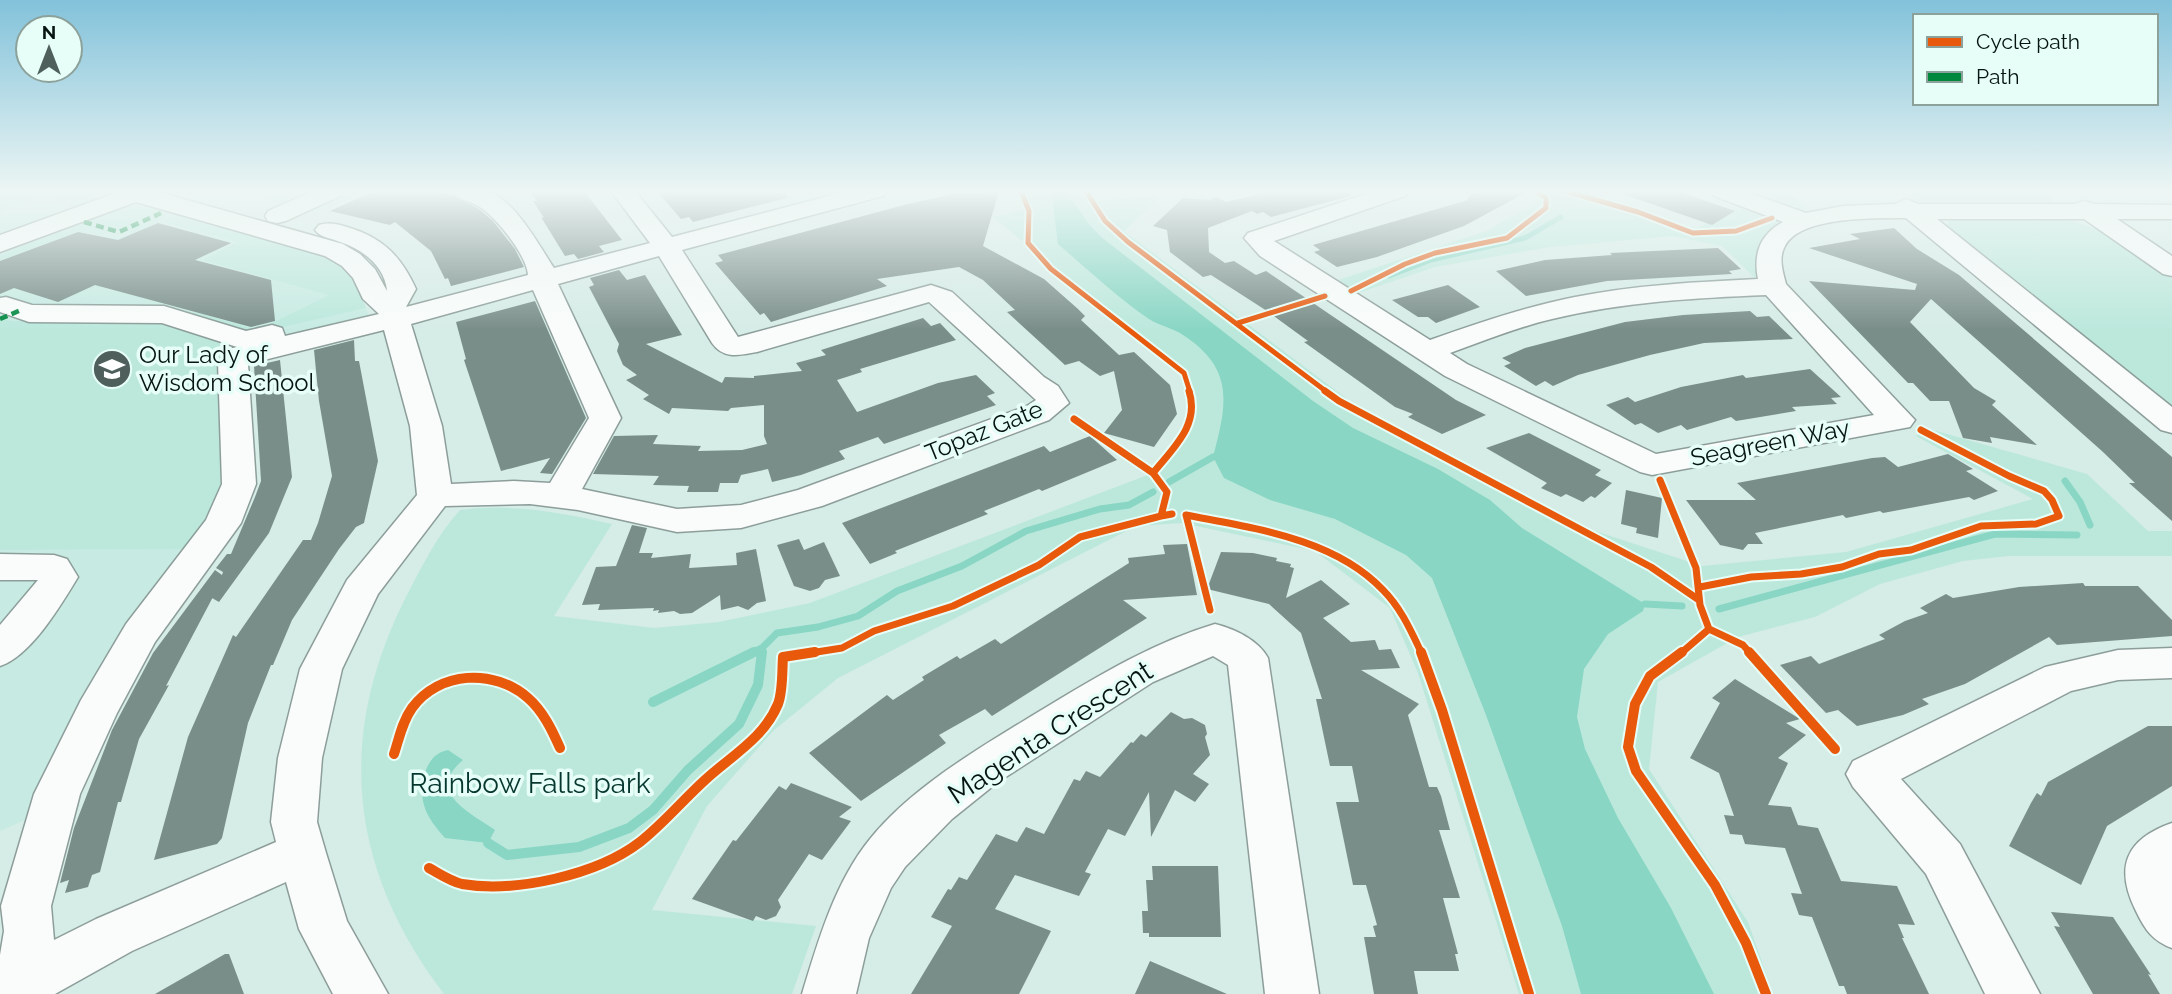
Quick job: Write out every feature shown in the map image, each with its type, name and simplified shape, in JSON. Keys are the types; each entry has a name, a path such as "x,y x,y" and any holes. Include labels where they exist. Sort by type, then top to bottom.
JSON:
{"street":[{"path":"0,244 17,237"},
{"path":"291,237 334,250 358,267 373,293 394,314 425,426 435,496 361,589 321,668 300,758 295,822 302,853 324,929 360,994"},
{"path":"351,237 369,244 392,266 402,289 394,314"},
{"path":"521,237 541,269 542,279 605,418 560,496"},
{"path":"659,237 666,246"},
{"path":"14,990 29,950 30,923 26,906 57,794 96,712 140,634 223,523 239,484 233,362 240,355 254,351 699,237"},
{"name":"Seagreen Way","path":"1259,237 1269,250 1456,370 1652,465 1899,420 1875,399 1773,286"},
{"path":"1428,351 1531,316 1593,302 1661,293 1773,286 1767,266 1768,252 1779,237"},
{"path":"1945,237 2172,423"},
{"path":"2126,237 2172,268"},
{"name":"Topaz Gate","path":"435,496 506,491 560,496 656,518 691,521 750,515 797,503 1038,413 1052,403 1047,393 1033,384 942,298 931,293 757,343 733,347 727,343 666,246"},
{"path":"6,305 29,313 164,314 245,340 394,314"},
{"path":"0,567 54,568 59,578 45,600 0,651"},
{"name":"Magenta Crescent","path":"838,992 844,938 872,876 888,852 936,806 982,769 1139,671 1215,638 1248,658 1292,994"},
{"path":"2013,994 1943,859 1869,774 2060,678 2118,665 2172,663"},
{"path":"2172,843 2151,861 2148,873 2155,898 2172,925"},
{"path":"14,990 114,935 302,853"}],"shaded area":[{"name":"Our Lady of Wisdom School","path":"0,237 237,237 352,276 371,320 225,354 217,508 80,704 25,820 0,831"},
{"path":"1057,237 1101,237 1313,401 1353,428 1438,469 1490,500 1522,528 1645,604 1643,611 1608,634 1584,669 1577,717 1585,749 1618,818 1671,908 1714,994 1581,994 1562,926 1486,715 1432,578 1406,555 1335,519 1270,500 1224,478 1213,457 1222,420 1223,389 1212,361 1183,335 1137,310 1058,244"},
{"path":"448,750 463,760 452,771 448,782 450,791 463,808 495,830 488,843 445,838 425,809 422,788 429,763 440,752"}],"green space":[{"path":"45,237 61,237 0,261 0,255"},
{"path":"221,237 270,237 321,251 350,274 366,308 260,332 247,332 190,314 195,312 258,330 329,295 202,260 238,242"},
{"name":"Rainbow Falls park","path":"1018,237 1132,237 1355,405 1595,531 1702,566 1846,552 2033,499 1916,436 1926,428 2087,474 2148,531 2172,531 2172,556 2009,556 1963,561 1880,584 1815,617 1738,637 1658,682 1649,769 1748,922 1773,994 1519,994 1418,673 1390,608 1315,551 1182,523 1136,526 838,678 773,731 707,806 652,910 816,926 792,994 444,994 412,946 387,897 371,848 362,798 362,747 370,696 385,644 426,560 460,510 518,508 612,524 554,616 654,628 719,622 810,603 1153,473 1188,428 1192,417 1193,403 1184,373"},
{"path":"1468,237 1657,237 1550,247 1435,267 1358,293 1338,280"},
{"path":"1680,237 1767,237 1761,247 1761,275 1757,280 1722,246"},
{"path":"1959,237 2111,237 2172,279 2172,412"},
{"path":"0,318 12,321 166,323 245,349 232,462 217,508 192,549 0,550"}],"building":[{"name":"Our Lady of Wisdom School","path":"64,237 118,240 124,237 211,237 231,243 195,260 271,280 275,321 251,327 95,285 58,302 14,288 0,294 0,261"},
{"path":"414,237 506,237 524,267 451,286 431,251"},
{"path":"554,237 620,237 622,240 599,246 604,252 578,259 574,254 565,256"},
{"path":"784,237 986,237 983,246 1044,279 1085,316 1081,320 1119,355 1134,352 1170,385 1177,414 1154,447 1104,433 1122,410 1114,371 1100,376 1079,361 1065,365 1007,312 1015,310 983,280 959,267 877,279 887,286 771,322 764,313 760,315 715,263 723,261 718,255"},
{"path":"1168,237 1208,237 1209,252 1225,263 1234,261 1256,275 1266,271 1456,400 1486,415 1442,434 1408,417 1413,414 1395,407 1304,342 1308,341 1267,311 1211,275 1203,277 1170,252"},
{"path":"1339,237 1432,237 1377,257 1337,267 1314,252 1320,250 1313,245"},
{"path":"1857,237 1904,237 1917,249 1959,275 2172,457 2172,521 2129,483 2135,483 2103,452 1931,299 1910,322 1974,388 1996,401 1992,405 2037,445 1990,437 1992,443 1963,438 1949,401 1930,401 1913,383 1908,383 1809,281 1915,290 1917,284 1809,248 1860,239"},
{"path":"1718,248 1741,269 1729,271 1732,274 1607,281 1526,296 1496,271 1545,260 1612,255 1610,253"},
{"path":"619,270 627,280 645,275 682,335 646,344 722,383 725,377 754,378 802,371 796,363 826,355 821,350 923,318 931,326 940,323 956,340 860,369 862,372 837,380 857,412 938,383 976,375 995,393 987,396 996,405 884,444 878,437 839,451 845,459 801,475 772,482 768,469 741,475 738,483 720,483 718,492 687,492 689,486 653,485 659,476 593,474 614,436 658,435 653,444 701,446 698,451 742,450 767,444 764,436 764,405 731,408 728,411 672,408 669,414 643,399 649,395 626,380 637,375 623,365 617,351 619,344 589,287 594,285 590,278"},
{"path":"1448,285 1480,307 1436,323 1428,317 1418,317 1392,300"},
{"path":"535,301 586,418 552,474 540,473 550,458 501,471 464,360 466,359 456,322"},
{"path":"1750,311 1757,317 1769,316 1793,339 1704,343 1578,375 1553,386 1545,381 1536,386 1504,366 1511,363 1502,358 1525,348 1625,322"},
{"path":"354,340 355,361 359,361 378,461 364,523 356,527 339,549 292,620 271,665 248,723 222,838 217,844 154,860 188,737 233,635 236,637 303,540 311,540 318,523 332,476 319,401 314,350"},
{"path":"280,360 292,477 269,533 219,602 212,598 139,739 121,802 118,802 100,872 92,875 88,887 65,893 69,880 60,883 74,828 112,730 153,653 215,570 222,575 223,572 216,568 227,554 231,554 255,497 261,481 254,366"},
{"path":"1810,369 1841,397 1831,398 1837,404 1792,407 1796,411 1736,421 1731,417 1687,430 1681,425 1658,433 1641,423 1635,425 1606,405 1628,397 1635,402 1681,387 1743,375 1746,378"},
{"path":"1529,433 1601,470 1595,475 1612,483 1595,498 1591,496 1583,502 1566,494 1561,497 1541,488 1547,483 1486,448"},
{"path":"1090,436 1117,460 984,511 988,514 895,551 897,553 870,564 842,523 1044,446 1050,452"},
{"path":"1948,454 1973,469 1966,471 1998,491 1974,500 1969,497 1883,513 1880,511 1846,518 1843,515 1755,533 1763,544 1748,544 1743,550 1720,545 1686,500 1756,500 1737,483 1872,458 1885,457 1898,467"},
{"path":"1626,490 1662,498 1658,538 1636,533 1637,528 1621,524"},
{"path":"632,525 647,528 639,553 653,553 651,558 691,554 689,568 737,565 736,553 756,549 766,601 757,603 748,610 738,606 721,610 720,595 692,613 680,614 674,611 658,613 659,610 653,611 654,608 598,610 600,604 582,605 596,567 616,566"},
{"path":"799,539 804,550 824,542 840,576 825,580 819,588 810,591 794,586 777,545"},
{"path":"1187,544 1197,595 1123,600 1147,618 992,716 985,709 939,735 946,743 861,801 809,753 887,695 893,700 924,680 922,677 957,656 960,659 995,639 1001,644 1129,563 1128,558 1165,554 1163,545"},
{"path":"1221,552 1253,553 1291,564 1290,567 1294,568 1286,598 1321,580 1350,604 1323,618 1351,642 1375,640 1379,650 1391,649 1400,668 1361,670 1419,704 1408,715 1429,787 1437,787 1441,796 1450,830 1439,830 1460,898 1443,898 1458,954 1455,954 1459,971 1414,971 1418,994 1374,994 1364,937 1376,937 1373,926 1377,925 1366,885 1353,885 1336,802 1359,802 1352,766 1330,766 1316,699 1322,699 1301,633 1269,604 1207,589"},
{"path":"2083,583 2085,586 2138,586 2172,620 2172,636 2057,645 2049,637 1965,684 1922,699 1929,704 1903,715 1857,726 1838,710 1826,713 1780,665 1811,656 1819,664 1885,639 1879,635 1905,621 1928,613 1920,608 1946,594 1953,598 2019,587"},
{"path":"1735,679 1800,719 1786,723 1806,735 1778,758 1788,763 1768,805 1791,807 1798,825 1818,828 1841,881 1897,886 1915,925 1898,924 1902,938 1929,994 1847,994 1844,986 1839,986 1812,917 1799,915 1791,893 1802,894 1785,848 1745,844 1742,835 1730,834 1724,815 1734,816 1719,773 1690,758 1720,703 1712,698"},
{"path":"1171,712 1205,725 1210,755 1193,774 1209,784 1195,802 1175,790 1151,837 1149,792 1125,836 1108,829 1085,872 1091,874 1079,896 1015,875 995,909 1051,931 1019,994 911,994 952,926 931,917 948,889 951,890 959,877 967,880 996,834 1017,842 1026,827 1044,834 1074,779 1080,781 1086,771 1100,777 1131,742 1141,734 1146,737"},
{"path":"2148,726 2172,726 2172,786 2107,826 2081,885 2009,846 2037,793 2041,796 2048,782"},
{"path":"791,783 852,807 839,817 851,821 822,860 809,854 778,900 781,907 776,916 766,920 756,916 753,921 692,899 733,840 736,841 779,786 786,790"},
{"path":"1152,866 1218,866 1221,937 1149,937 1149,933 1143,933 1142,911 1148,911 1146,880 1153,880"},
{"path":"2051,912 2113,917 2151,975 2148,974 2160,994 2093,994 2054,926 2060,927"},
{"path":"229,954 244,994 155,994"},
{"path":"1150,961 1227,994 1135,994"}],"waterway":[{"path":"1389,276 1431,260 1526,237"},
{"path":"1169,482 1213,457"},
{"path":"2065,481 2080,502 2090,525"},
{"path":"762,648 777,633 818,627 858,616 897,591 962,566 1026,531 1100,509 1129,505 1153,492"},
{"path":"1719,609 1995,534 2077,535"},
{"path":"1645,604 1682,606"},
{"path":"754,652 762,648"},
{"path":"761,654 762,648"},
{"path":"653,702 754,652"},
{"path":"750,654 754,652"},
{"path":"488,843 507,855 579,847 629,828 653,810 688,770 739,724 758,685 762,652"}],"marked path":[{"path":"0,319 21,310"}],"cycle path":[{"path":"1028,237 1028,243 1051,269 1184,373 1193,403 1192,417 1188,428 1153,473"},
{"path":"1123,237 1339,401 1651,567 1699,600"},
{"path":"1351,291 1405,264 1435,253 1508,237"},
{"path":"1238,323 1325,296"},
{"path":"1074,419 1153,473 1167,492 1161,516 1172,514"},
{"path":"1700,587 1751,577 1801,574 1842,567 1879,554 1911,550 1981,526 2036,524 2059,516 2052,500 2044,491 2009,476 1921,430"},
{"path":"1660,480 1696,568 1700,605 1709,629 1743,645 1835,749"},
{"path":"1210,610 1186,515 1264,531 1315,547 1339,557 1382,588 1409,627 1432,681 1529,994"},
{"path":"429,868 449,880 464,884 519,885 549,881 592,867 639,843 706,779 764,730 779,702 783,657 842,648 874,631 953,606 1039,565 1080,537 1161,516"},
{"path":"1709,629 1650,676 1635,704 1628,747 1636,771 1715,885 1746,943 1766,994"},
{"path":"394,754 406,719 422,696 435,686 467,678 500,681 515,688 538,709 560,748"}],"place":[{"name":"Our Lady of Wisdom School","path":"112,369"}]}
